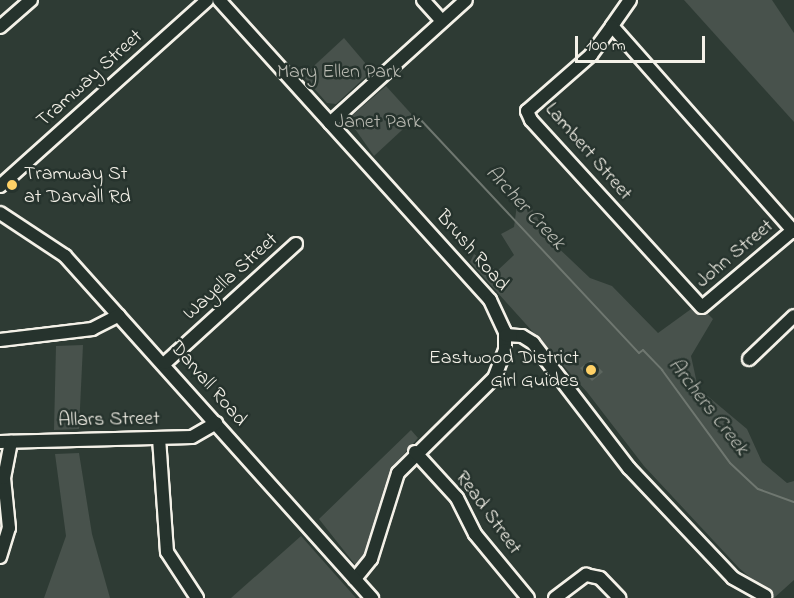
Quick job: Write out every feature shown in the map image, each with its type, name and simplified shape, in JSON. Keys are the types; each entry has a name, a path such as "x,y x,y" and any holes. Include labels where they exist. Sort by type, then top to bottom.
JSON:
{"street":[{"path":"0,27 31,0"},
{"name":"Tramway Street","path":"0,186 207,0"},
{"name":"Brush Road","path":"219,0 490,300 506,335"},
{"path":"423,0 442,21"},
{"path":"330,123 466,0"},
{"path":"630,0 612,26 793,232"},
{"name":"Lambert Street","path":"612,26 591,55 527,111 702,307"},
{"name":"Darvall Road","path":"0,213 65,255 165,363 372,598"},
{"name":"John Street","path":"702,307 793,232"},
{"name":"Wayella Street","path":"165,363 296,244"},
{"path":"0,339 92,329 119,315"},
{"path":"748,358 794,316"},
{"path":"355,579 371,559 398,473 415,452 494,378 506,335 522,336 533,343 629,468 733,578 765,596"},
{"name":"Allars Street","path":"6,442 192,437 216,423"},
{"path":"159,438 167,552 197,598"},
{"path":"0,557 9,528 2,483 6,442"},
{"name":"Read Street","path":"415,452 457,498 475,534 528,598"},
{"path":"555,598 586,575 600,578 619,598"}],"green space":[{"path":"684,0 772,0 794,33 794,122"},
{"name":"Mary Ellen Park","path":"344,38 372,71 336,104 327,103 303,76"},
{"name":"Janet Park","path":"386,86 415,118 374,156 348,119"},
{"path":"518,197 532,209 551,241 590,278 612,286 658,333 698,304 713,319 691,356 698,388 747,429 762,462 787,483 794,481 794,580 774,598 739,568 644,466 587,392 470,262 474,254 497,271 514,255 501,234 514,227"},
{"path":"83,345 79,429 54,430 56,346"},
{"path":"411,430 418,438 397,462 365,557 357,567 319,519"},
{"path":"79,453 92,534 110,598 44,598 66,536 55,454"},
{"path":"301,536 356,598 231,598"}],"building":[{"name":"Eastwood District Girl Guides","path":"591,360 603,372 592,381 580,368"}],"waterway":[{"name":"Archers Creek","path":"419,118 639,353 643,350 662,370 730,463 758,489 794,502"}],"place":[{"name":"Tramway St at Darvall Rd","path":"12,185"},
{"name":"Eastwood District Girl Guides","path":"591,370"}],"water label":[{"name":"Archer Creek","path":"525,208"}]}
